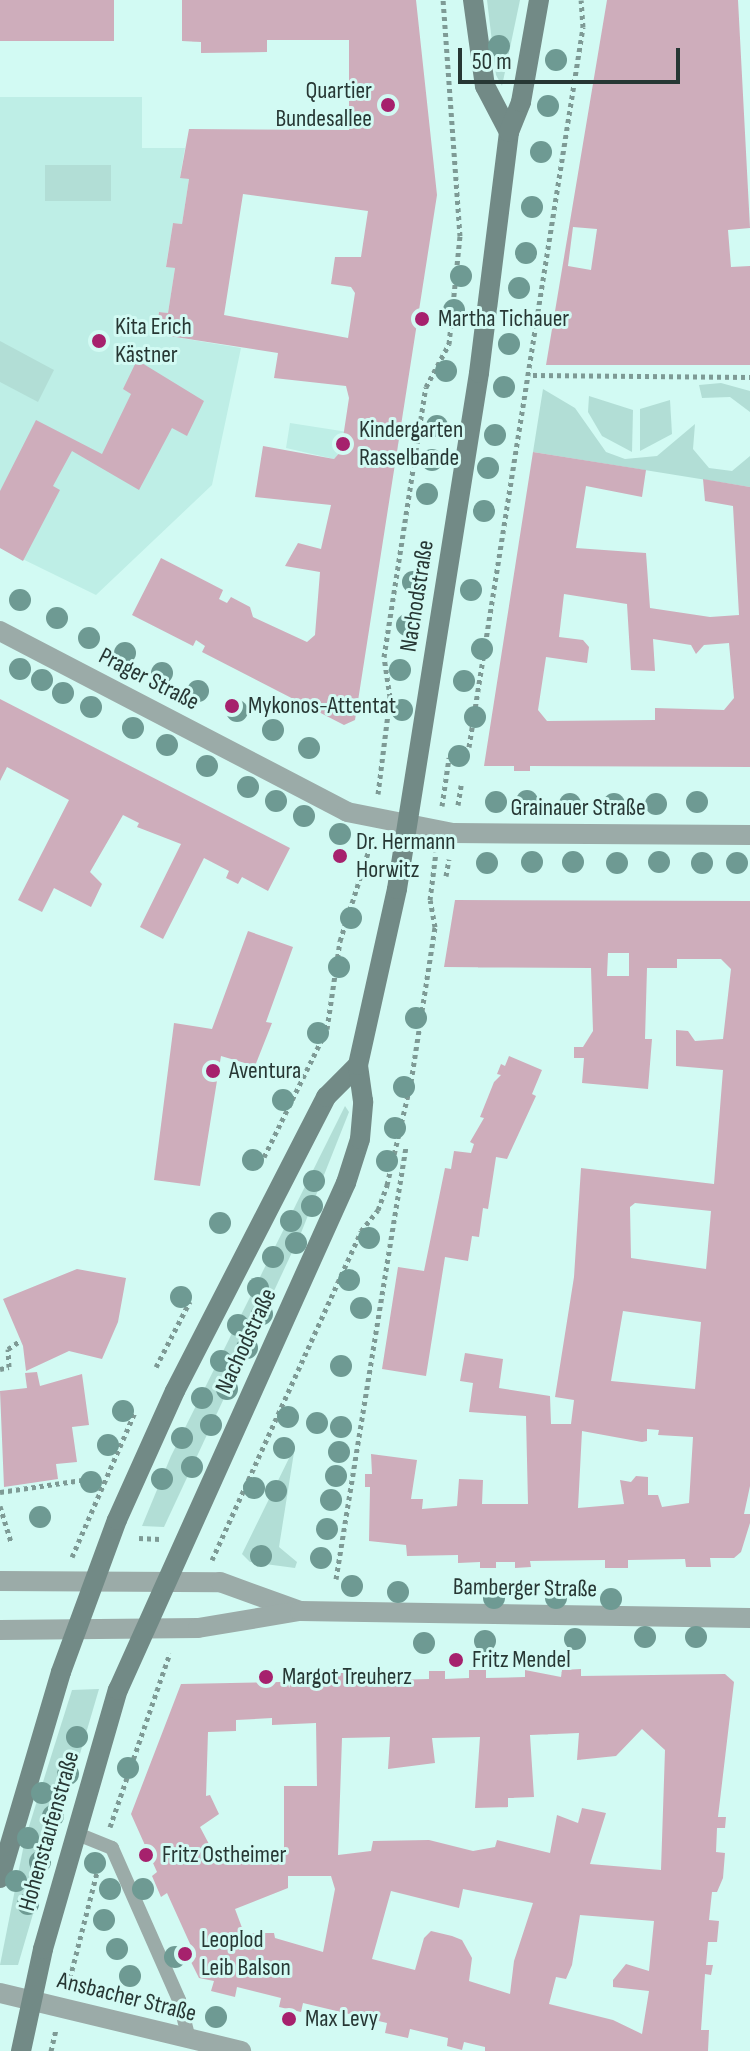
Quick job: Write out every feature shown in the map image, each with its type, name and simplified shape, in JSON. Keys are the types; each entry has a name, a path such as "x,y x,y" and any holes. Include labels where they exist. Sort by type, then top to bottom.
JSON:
{"main road":[{"path":"473,0 485,86 509,132"},
{"name":"Nachodstraße","path":"143,1629 346,1183 360,1139 363,1101 358,1065 386,955 479,373 509,132 521,102 539,0"},
{"name":"Nachodstraße","path":"93,1581 194,1353 326,1097 358,1065"},
{"name":"Hohenstaufenstraße","path":"0,1878 93,1581"},
{"name":"Hohenstaufenstraße","path":"21,2051 31,2000 75,1833 118,1690 143,1629"}],"street":[{"name":"Prager Straße","path":"0,631 347,812 407,824"},
{"name":"Grainauer Straße","path":"407,824 453,833 750,835"},
{"name":"Bamberger Straße","path":"0,1581 220,1582 300,1611"},
{"name":"Bamberger Straße","path":"0,1630 198,1628 300,1611 750,1618"},
{"name":"Ansbacher Straße","path":"0,1993 189,2045 241,2051"}],"lane":[{"path":"75,1833 112,1848 179,2000 189,2045"}],"path":[{"path":"384,760 390,697 384,657 426,387 449,344 460,236 443,0"},
{"path":"447,770 449,758 469,747 583,27 581,0"},
{"path":"533,375 750,377"},
{"path":"458,805 461,785"},
{"path":"446,876 449,859"},
{"path":"258,1169 327,1029 340,941 363,875"},
{"path":"336,1579 406,1148"},
{"path":"150,1381 196,1290"},
{"path":"0,1369 9,1367 8,1349 20,1341"},
{"path":"82,1524 136,1409"},
{"path":"0,1492 82,1480"},
{"path":"0,1506 11,1542"},
{"path":"139,1538 161,1539"}],"shaded area":[{"name":"Kita Erich Kästner","path":"0,97 142,97 142,148 185,148 180,177 189,179 182,224 173,223 166,266 175,268 168,313 159,312 156,334 241,348 212,485 96,595 0,548"},
{"name":"Kindergarten Rasselbande","path":"290,423 399,440 396,459 341,451 334,459 286,448"}],"green space":[{"path":"487,0 520,0 502,86 496,75"},
{"path":"45,165 111,165 111,201 45,201"},
{"path":"0,341 54,370 38,402 0,382"},
{"path":"721,383 750,391 750,412 730,397 702,398 699,385"},
{"path":"543,389 575,408 606,452 625,459 657,456 695,424 693,449 709,468 732,471 750,456 750,487 533,452"},
{"path":"589,396 633,410 632,452 602,436 588,412"},
{"path":"670,400 672,434 640,451 640,409"},
{"path":"345,1106 349,1112 301,1233 164,1527 142,1526 171,1456"},
{"path":"295,1446 279,1547 297,1562 295,1568 250,1562 242,1554"},
{"path":"99,1689 18,1965 0,1965 25,1839 72,1690"}],"building":[{"path":"0,0 114,0 114,41 0,41"},
{"path":"182,0 416,0 437,195 355,720 344,725 202,652 205,646 196,640 193,646 132,615 161,558 223,590 219,599 227,603 231,597 250,607 253,617 307,642 315,635 320,572 285,566 298,543 321,549 331,505 255,497 263,446 334,459 341,451 349,398 346,386 274,378 278,353 156,334 159,312 168,313 175,268 166,267 173,223 182,224 189,179 180,178 189,129 349,130 349,40 267,40 267,52 201,53 201,42 182,41","holes":["243,194 368,211 361,257 335,257 331,284 351,287 355,293 348,338 224,315"]},
{"path":"607,0 738,0 750,228 728,230 731,267 750,266 750,365 546,365","holes":["573,227 597,229 591,270 568,266"]},
{"path":"137,360 204,401 187,436 172,428 139,490 72,451 53,486 60,490 23,561 0,548 0,491 36,420 102,454 131,394 123,389"},
{"path":"533,452 646,470 642,497 586,486 576,548 646,553 650,608 710,617 739,615 733,506 705,501 703,479 750,487 750,767 530,766 530,771 514,771 514,766 484,766","holes":["564,594 627,604 631,670 655,671 653,639 691,645 696,654 704,645 729,643 734,698 724,710 655,708 655,720 547,721 538,710 546,657 587,663 589,647 583,640 559,637"]},
{"path":"0,699 290,848 268,891 242,877 238,884 226,878 229,871 204,858 163,939 140,927 181,844 137,827 139,823 123,815 90,872 102,884 91,907 54,888 42,912 18,900 69,800 7,767 0,781"},
{"path":"455,900 750,901 750,1486 744,1514 750,1514 750,1523 741,1552 734,1558 710,1558 711,1567 686,1567 685,1559 628,1560 628,1568 605,1568 605,1560 530,1561 531,1567 515,1568 515,1562 496,1562 496,1568 480,1568 480,1562 458,1563 458,1555 407,1556 406,1545 369,1541 370,1487 365,1487 365,1474 372,1474 371,1454 417,1460 411,1499 423,1499 422,1509 457,1506 459,1479 483,1480 482,1504 528,1504 526,1416 469,1412 473,1383 460,1381 465,1353 503,1359 499,1388 550,1396 551,1424 571,1424 574,1400 555,1397 574,1277 581,1168 714,1184 723,1070 676,1066 676,1030 688,1031 695,1041 723,1039 731,969 721,959 677,959 677,968 647,968 645,1039 652,1039 648,1089 582,1083 584,1058 574,1058 574,1047 583,1047 593,1031 591,968 444,967","holes":["608,953 629,953 629,976 607,976","635,1203 711,1211 706,1269 631,1258 630,1207","623,1311 701,1322 695,1389 611,1381","647,1429 659,1430 658,1435 693,1437 689,1503 662,1507 658,1495 648,1495 648,1477 636,1476 631,1482 620,1480 624,1504 578,1508 582,1431 647,1441"]},
{"path":"248,931 293,947 266,1022 272,1023 255,1066 221,1056 200,1186 154,1180 174,1023 212,1029"},
{"path":"509,1056 542,1070 532,1094 536,1096 507,1159 496,1157 488,1209 483,1208 479,1237 472,1236 468,1261 445,1257 426,1376 382,1369 398,1267 424,1271 445,1168 451,1169 454,1151 471,1153 474,1144 470,1142 484,1118 480,1117 494,1082 501,1075 497,1074 501,1064 505,1066"},
{"path":"77,1269 126,1278 118,1322 102,1359 69,1351 26,1371 23,1346 3,1299"},
{"path":"37,1372 40,1386 82,1374 89,1425 72,1427 77,1462 56,1464 58,1479 4,1487 0,1391 27,1388 25,1373"},
{"path":"581,1669 581,1676 725,1674 734,1682 718,1817 726,1817 725,1828 717,1828 716,1852 725,1853 723,1878 717,1892 712,1892 709,1920 719,1921 717,1942 708,1942 706,1965 713,1965 711,1975 705,1974 701,2030 709,2030 708,2051 485,2051 485,2047 464,2042 462,2050 447,2046 448,2038 410,2029 408,2038 385,2033 387,2023 303,2003 301,2012 279,2007 281,1998 237,1987 235,1997 211,1991 214,1981 199,1978 190,1960 196,1957 167,1893 161,1897 152,1876 157,1872 131,1814 181,1684 335,1681 334,1673 351,1673 351,1680 374,1680 374,1672 389,1672 390,1680 429,1679 429,1671 445,1671 445,1679 469,1678 469,1670 486,1670 486,1678 525,1677 525,1670 561,1677 562,1670","holes":["272,1718 272,1725 316,1723 317,1786 284,1786 284,1852 250,1849 219,1863 200,1827 219,1814 210,1795 206,1796 208,1732 236,1731 236,1720","642,1729 665,1750 661,1870 590,1864 606,1813 582,1808 578,1823 557,1815 550,1853 497,1840 495,1847 473,1851 429,1840 373,1841 371,1851 338,1855 342,1738 390,1737 388,1769 435,1763 432,1738 480,1737 475,1808 508,1807 508,1798 534,1797 530,1735 579,1733 577,1760 616,1756","288,1876 331,1876 335,1889 323,1952 275,1938 274,1933 244,1933 235,1909 288,1888","463,1889 533,1903 514,1961 510,1994 469,1981 472,1958 462,1940 452,1936 431,1931 424,1938 415,1970 372,1959 391,1891 459,1908","580,1915 654,1921 649,1971 626,1964 613,1980 613,1987 649,1991 642,2034 613,2020 549,2004 556,1977 566,1979 572,1965"]}],"place":[{"name":"Quartier Bundesallee","path":"388,105"},
{"name":"Martha Tichauer","path":"422,319"},
{"name":"Kita Erich Kästner","path":"99,341"},
{"name":"Kindergarten Rasselbande","path":"343,444"},
{"name":"Mykonos-Attentat","path":"232,706"},
{"name":"Dr. Hermann Horwitz","path":"340,856"},
{"name":"Aventura","path":"213,1071"},
{"name":"Fritz Mendel","path":"456,1660"},
{"name":"Margot Treuherz","path":"266,1677"},
{"name":"Fritz Ostheimer","path":"146,1855"},
{"name":"Leoplod Leib Balson","path":"185,1954"},
{"name":"Max Levy","path":"289,2019"}]}
